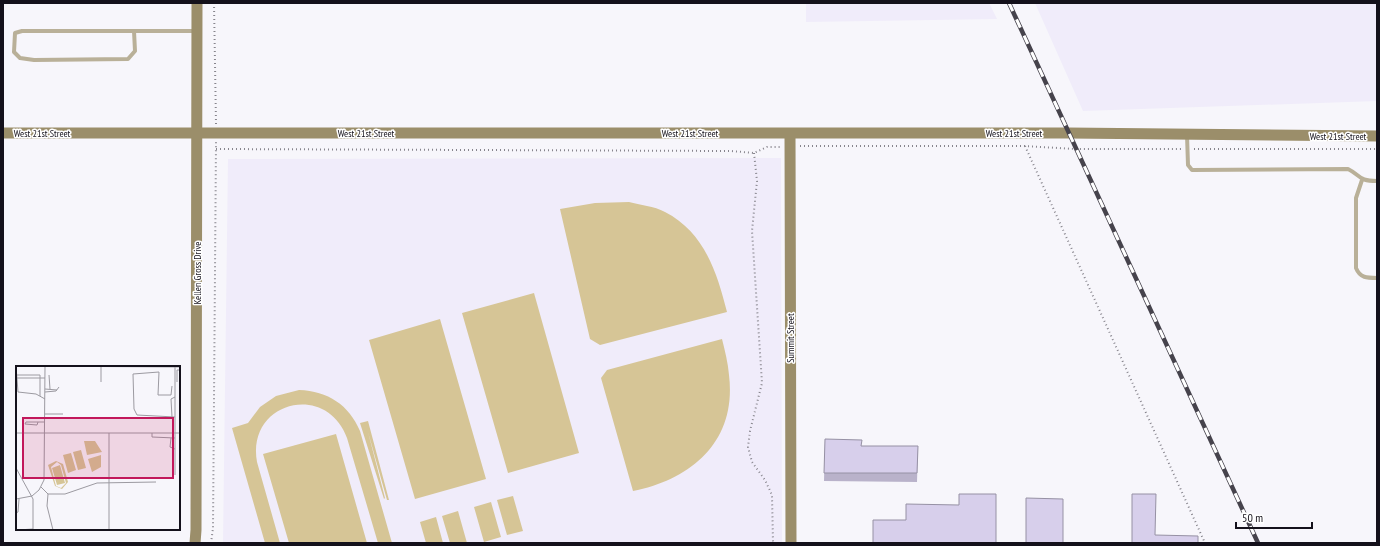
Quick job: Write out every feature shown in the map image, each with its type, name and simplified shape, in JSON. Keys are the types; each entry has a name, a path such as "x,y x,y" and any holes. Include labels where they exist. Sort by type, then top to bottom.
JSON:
{"street":[{"name":"Kellen Gross Drive","path":"195,543 197,3"},
{"name":"West 21st Street","path":"3,133 1068,132 1187,135 1377,136"},
{"name":"Summit Street","path":"790,133 791,543"}],"lane":[{"path":"134,31 135,51 128,59 34,60 20,58 14,52 15,33 22,31 134,31 197,31"},
{"path":"1187,135 1188,165 1192,170 1348,169 1362,180 1377,181"},
{"path":"1362,180 1356,198 1356,268 1359,274 1364,278 1377,278"}],"path":[{"path":"211,543 213,520 216,133 214,3"},
{"path":"1025,146 1205,543"},
{"path":"754,153 757,181 752,231 762,383 750,431 748,447 752,462 766,480 772,495 773,543"}],"shaded area":[{"path":"806,3 989,3 997,19 806,22"},
{"path":"1035,3 1377,3 1377,101 1083,111"},
{"path":"781,158 782,543 223,543 228,159"},
{"path":"629,202 661,210 678,220 690,230 707,254 719,282 727,312 600,345 590,339 560,209 595,203"},
{"path":"534,293 579,453 508,473 462,313"},
{"path":"440,319 486,479 415,499 369,340"},
{"path":"722,339 729,370 730,398 726,419 718,438 706,453 691,466 674,477 633,491 601,378 607,370"},
{"path":"299,390 319,393 336,401 344,407 355,422 360,431 392,543 378,543 347,438 337,420 323,409 306,405 290,406 275,413 263,425 257,441 257,462 280,543 265,543 232,428 248,423 260,407 276,396"},
{"path":"368,421 389,500 387,500 368,432 385,498 384,499 360,423"},
{"path":"336,434 367,543 289,543 263,454"},
{"path":"513,496 523,531 507,535 497,500"},
{"path":"491,502 501,537 484,542 474,507"},
{"path":"458,511 467,543 450,543 442,516"},
{"path":"436,517 443,543 426,543 420,522"}],"building":[{"path":"825,439 862,440 861,446 918,446 917,473 824,473"},
{"path":"959,494 996,494 996,543 873,543 873,520 906,520 906,504 959,505"},
{"path":"1132,494 1156,494 1155,535 1198,536 1198,543 1132,543"},
{"path":"1026,498 1063,499 1063,543 1026,543"}],"railway":[{"path":"1009,3 1258,543"}]}
